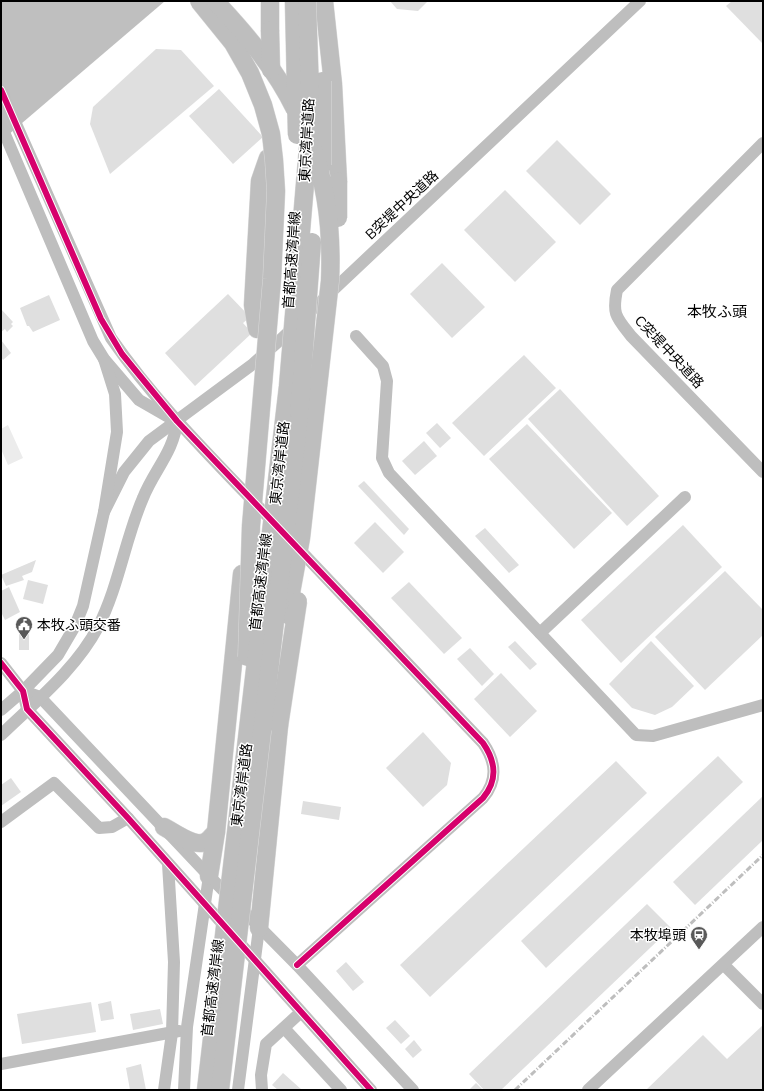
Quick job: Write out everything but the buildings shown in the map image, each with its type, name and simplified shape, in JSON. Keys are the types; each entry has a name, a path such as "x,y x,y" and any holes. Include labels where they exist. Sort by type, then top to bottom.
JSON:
{"highway":[{"path":"199,1 233,43 250,73 263,105 271,134 276,191 275,230 251,526 245,721"},
{"path":"215,1 243,31 265,59 287,94 305,129 323,184 330,242 329,299 301,538 261,750"},
{"path":"209,876 216,832 242,574 272,96 270,1"},
{"name":"首都高速湾岸線","path":"200,1090 277,444 290,286 297,166 294,1"},
{"name":"東京湾岸道路","path":"206,1090 282,444 304,206 310,92 307,1"},
{"name":"首都高速湾岸線","path":"220,1090 299,416 309,296 314,178 314,93 310,1"},
{"path":"310,536 323,128 319,42 314,1"},
{"name":"東京湾岸道路","path":"215,1090 297,385 315,145 317,93 314,1"},
{"path":"259,928 279,726 295,617 310,536 333,352 337,281 336,128 324,1"},
{"path":"242,574 304,206"},
{"path":"164,827 193,842 201,844 207,842 216,832"}],"street":[{"name":"B突堤中央道路","path":"104,512 124,472 132,460 149,441 253,364 279,341 640,1"},
{"path":"1,90 111,338 133,369 177,421 483,743 490,753 494,766 491,785 483,798 297,965"},
{"path":"1,125 84,323 104,359 139,400 177,421"},
{"name":"C突堤中央道路","path":"763,144 618,290 614,306 618,320 631,336 763,472"},
{"path":"356,336 383,366 387,381 382,458 389,473 636,735 653,736 763,705"},
{"path":"1,710 23,691 58,655 75,626 83,606 104,512 116,444 118,420 115,394 104,359"},
{"path":"1,735 80,655 98,627 110,598 141,501 172,445 177,421"},
{"path":"540,634 685,497"},
{"path":"1,663 23,691 27,709 128,818 371,1090"},
{"path":"23,691 40,697 209,876 297,965 412,1090"},
{"path":"1,822 54,783 99,828 112,828 128,818"},
{"path":"164,1090 172,1033 174,962 168,864"},
{"path":"184,1090 187,1028 209,876"},
{"path":"588,1090 724,965 763,927"},
{"path":"238,1090 251,1002 259,928"},
{"path":"724,965 763,1004"},
{"path":"251,1002 258,988 266,984 275,983"},
{"path":"262,1090 261,1076 266,1044 301,1012"},
{"path":"1,1064 172,1033 187,1028"},
{"path":"284,1028 340,1090"}],"shaded area":[{"path":"1,1 165,1 1,141"},
{"path":"8,425 23,458 8,465 1,449 1,429"}],"railway":[{"path":"515,1090 763,855"}],"cycle path":[{"path":"1,90 101,319 122,354 177,421 483,743 491,757 494,771 493,778 488,791 483,798 297,965"},
{"path":"1,663 23,691 27,709 128,818 371,1090"}],"place":[{"name":"本牧ふ頭交番","path":"24,640"},
{"name":"本牧埠頭","path":"699,950"}],"district":[{"name":"本牧ふ頭","path":"717,312"}]}
